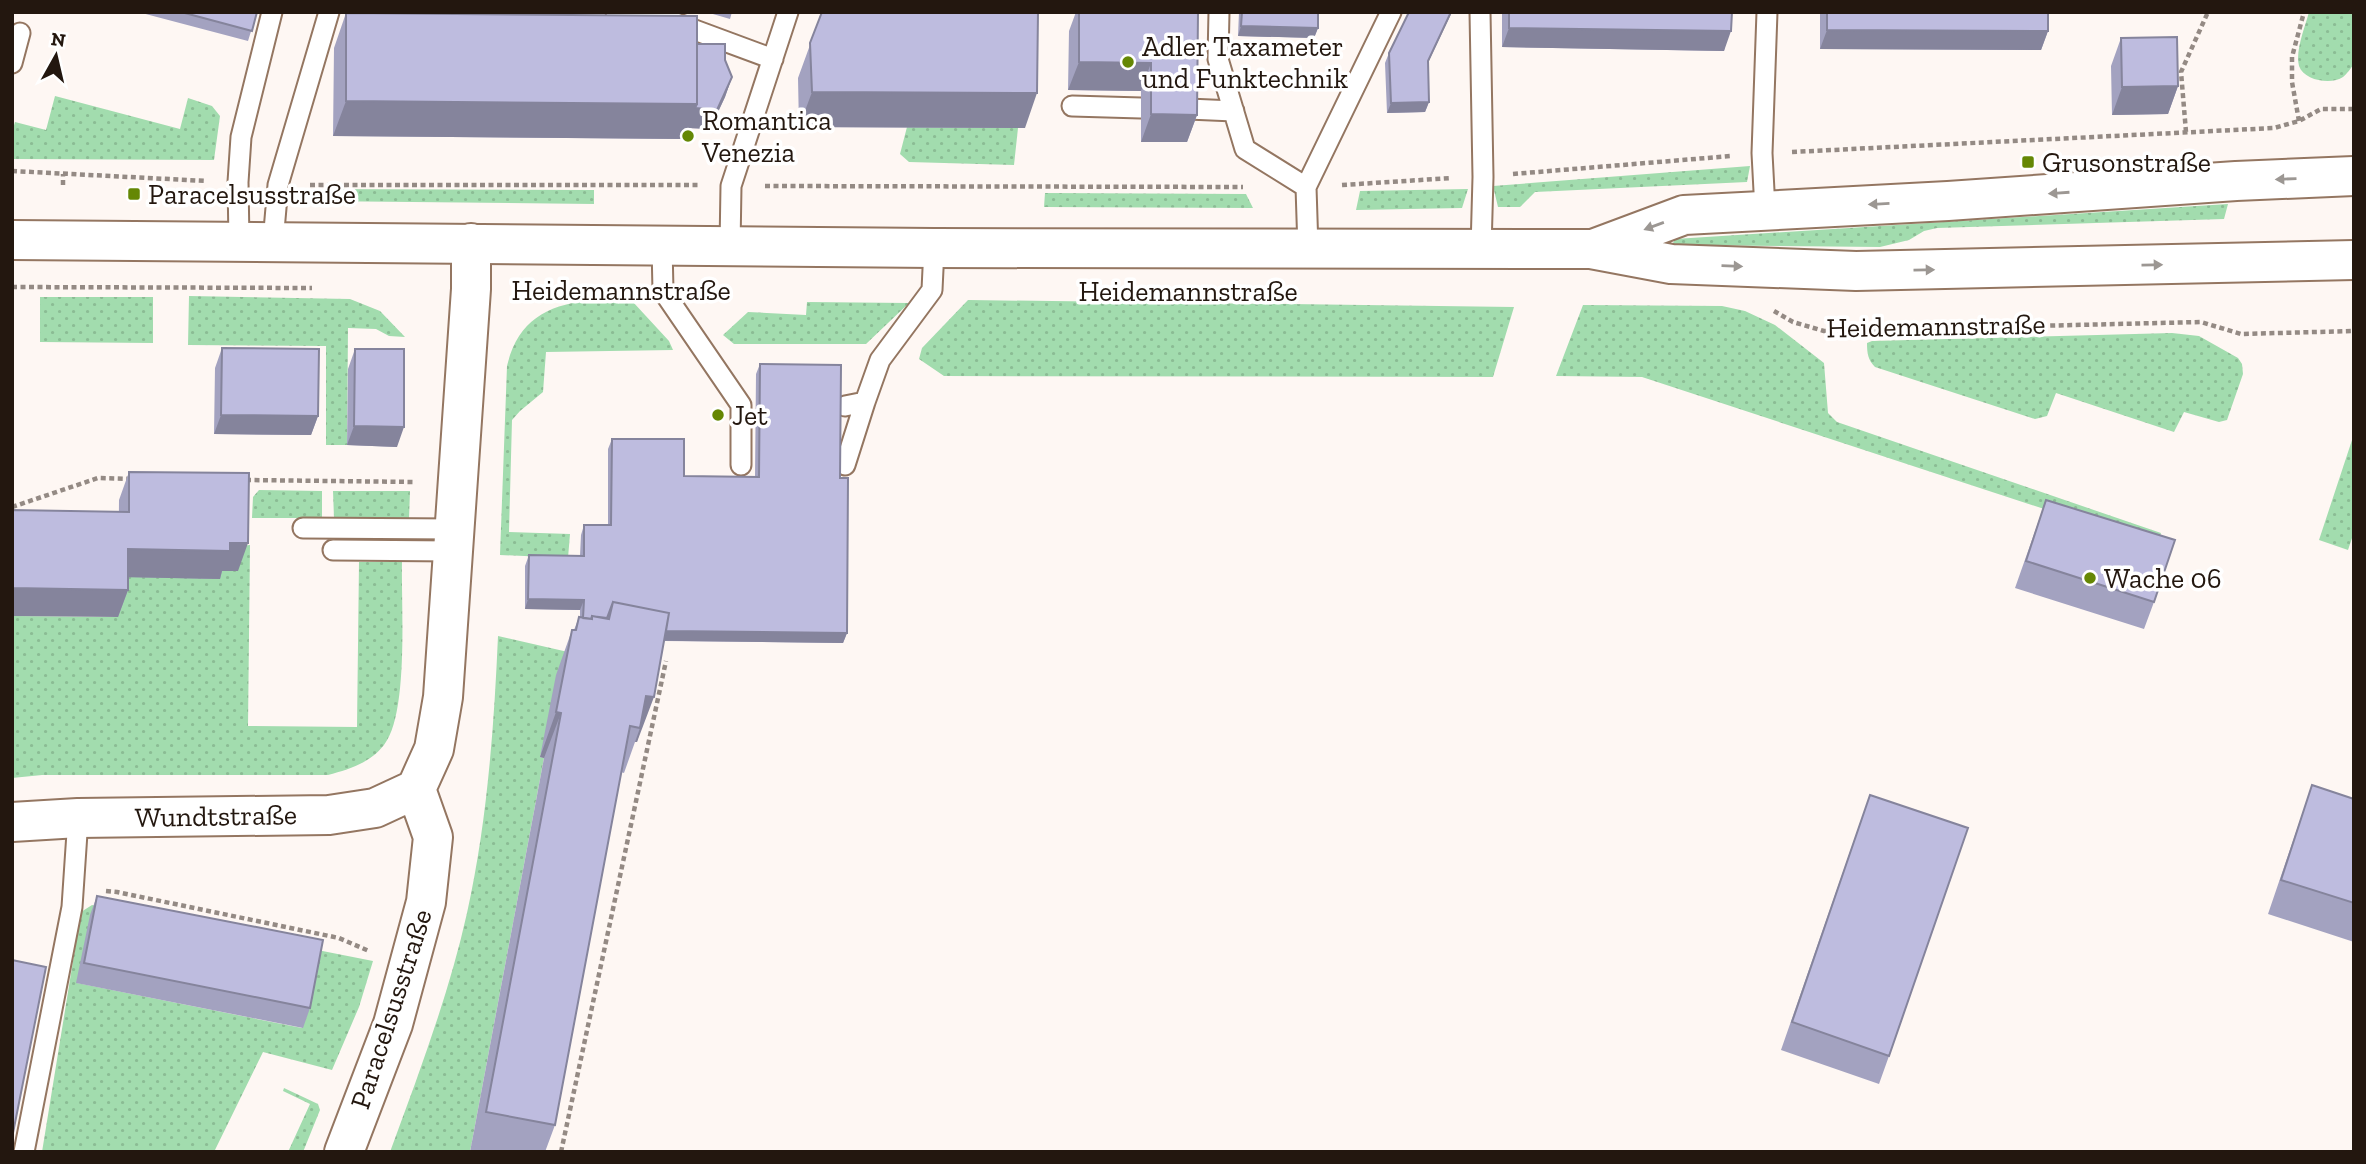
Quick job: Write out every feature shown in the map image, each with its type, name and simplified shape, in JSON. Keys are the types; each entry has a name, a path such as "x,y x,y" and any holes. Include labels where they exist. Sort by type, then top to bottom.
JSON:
{"main road":[{"name":"Heidemannstraße","path":"1591,249 1684,215 2354,176"},
{"name":"Heidemannstraße","path":"12,240 934,248 1591,249 1671,264 1856,271 2352,256"},
{"path":"416,789 434,749 443,697 471,289 471,243"},
{"name":"Wundtstraße","path":"12,822 78,818 329,815 375,808 416,789"},
{"name":"Paracelsusstraße","path":"344,1152 393,1024 426,902 433,837 416,789"}],"lane":[{"path":"256,242 238,182 241,137 272,12"},
{"path":"256,242 278,185 330,12"},
{"path":"616,12 673,22 773,59"},
{"path":"730,246 731,186 788,12"},
{"path":"1219,12 1218,59 1245,149 1306,187"},
{"path":"1308,249 1306,187 1391,12"},
{"path":"1480,12 1483,177 1481,249"},
{"path":"1765,210 1762,153 1767,12"},
{"path":"12,63 20,33"},
{"path":"1072,106 1141,108"},
{"path":"1188,109 1234,111"},
{"path":"662,245 663,291 741,405 741,465"},
{"path":"845,465 850,433 866,402 880,360 932,290 934,248"},
{"path":"845,406 866,402"},
{"path":"303,528 453,540"},
{"path":"333,550 453,540"},
{"path":"24,1152 72,907 78,818"}],"path":[{"path":"2186,132 2181,72 2208,12"},
{"path":"2300,121 2292,82 2292,57 2304,12"},
{"path":"278,185 1306,187 1483,177 1762,153 2274,128 2300,121 2321,109 2354,109"},
{"path":"2119,135 2120,144"},
{"path":"12,172 238,182"},
{"path":"63,174 63,185"},
{"path":"12,287 318,288"},
{"name":"Heidemannstraße","path":"1770,309 1793,322 1824,331 2201,322 2241,334 2354,331"},
{"path":"12,507 98,478 138,479"},
{"path":"245,480 458,482"},
{"path":"561,1152 666,661"},
{"path":"73,890 117,892 339,938 408,967"}],"green space":[{"path":"2309,12 2354,12 2354,64 2338,79 2326,81 2312,78 2299,66 2299,46"},
{"path":"55,96 180,129 188,98 212,106 220,116 214,160 12,159 12,132 15,122 46,130"},
{"path":"907,127 1018,128 1014,165 909,162 900,154"},
{"path":"1750,166 1747,182 1535,192 1520,207 1498,207 1493,186"},
{"path":"313,189 594,190 594,204 314,201"},
{"path":"1468,189 1462,208 1356,210 1360,191"},
{"path":"1045,193 1246,194 1253,208 1044,207"},
{"path":"2228,204 2224,219 1937,228 1924,231 1909,240 1880,247 1672,245 1675,239"},
{"path":"189,296 350,299 380,311 405,337 389,336 376,329 348,328 347,445 326,445 326,346 188,345"},
{"path":"40,297 153,297 153,343 40,342"},
{"path":"968,300 1514,307 1493,377 944,376 919,359 922,348"},
{"path":"587,301 633,302 669,341 673,350 546,352 543,392 512,420 509,532 570,534 568,558 500,555 507,366 512,351 518,338 535,319 558,307"},
{"path":"807,302 909,303 866,344 734,344 723,335 748,312 806,315"},
{"path":"1583,305 1722,306 1745,311 1775,325 1824,363 1828,413 1837,422 2161,533 2157,546 1642,377 1556,376"},
{"path":"2172,333 2199,336 2238,358 2242,364 2243,374 2227,420 2219,422 2184,412 2174,432 2056,393 2047,416 2035,419 1875,367 1869,359 1867,347 1867,343 1872,341"},
{"path":"2354,434 2354,532 2348,550 2319,540"},
{"path":"259,490 322,491 322,518 252,518 253,497"},
{"path":"333,491 410,491 409,519 334,518"},
{"path":"250,545 248,726 357,727 359,562 402,562 402,658 397,709 392,730 378,751 359,764 328,775 42,775 12,778 12,616 118,617 118,577 220,571 239,546"},
{"path":"498,636 568,652 540,757 544,758 470,1152 390,1152 442,1003 467,913 480,845 489,775"},
{"path":"92,905 141,915 77,983 302,1028 277,942 373,961 359,1007 332,1070 263,1052 214,1152 42,1152 81,912"},
{"path":"284,1088 318,1104 320,1110 303,1152 288,1152 310,1104 283,1091"}],"building":[{"path":"181,12 257,12 252,31"},
{"path":"822,12 1038,12 1037,93 812,92 810,43"},
{"path":"1079,12 1198,12 1197,115 1151,114 1151,63 1079,62"},
{"path":"1242,12 1318,12 1318,28 1241,26"},
{"path":"1409,12 1451,12 1428,61 1429,102 1391,103 1389,53"},
{"path":"1509,12 1732,12 1731,31 1509,28"},
{"path":"1827,12 2048,12 2048,31 1827,30"},
{"path":"346,13 697,16 697,104 346,101"},
{"path":"2177,37 2178,86 2122,87 2121,38"},
{"path":"697,44 725,44 725,60 732,77 717,110 695,108"},
{"path":"222,348 319,349 318,416 221,415"},
{"path":"355,349 404,349 404,427 354,426"},
{"path":"760,364 841,365 840,478 848,478 847,633 666,631 669,613 613,602 607,618 592,616 591,619 583,618 584,600 528,599 529,555 584,556 584,525 611,525 612,439 684,439 684,476 759,477"},
{"path":"129,472 249,473 248,543 230,543 230,551 128,549 128,590 12,588 12,510 129,512"},
{"path":"2046,500 2175,540 2154,602 2026,561"},
{"path":"613,602 669,613 654,697 646,696 640,728 630,726 555,1125 486,1112 561,713 556,712 572,630 576,630 579,617 609,619"},
{"path":"2312,785 2354,799 2354,903 2281,880"},
{"path":"1870,795 1968,828 1889,1056 1792,1022"},
{"path":"97,896 323,940 310,1008 84,963"},
{"path":"12,960 46,967 12,1138"}],"place":[{"name":"Adler Taxameter und Funktechnik","path":"1128,62"},
{"name":"Romantica Venezia","path":"688,136"},
{"name":"Grusonstraße","path":"2028,162"},
{"name":"Paracelsusstraße","path":"134,194"},
{"name":"Jet","path":"718,415"},
{"name":"Wache 06","path":"2090,578"}]}
